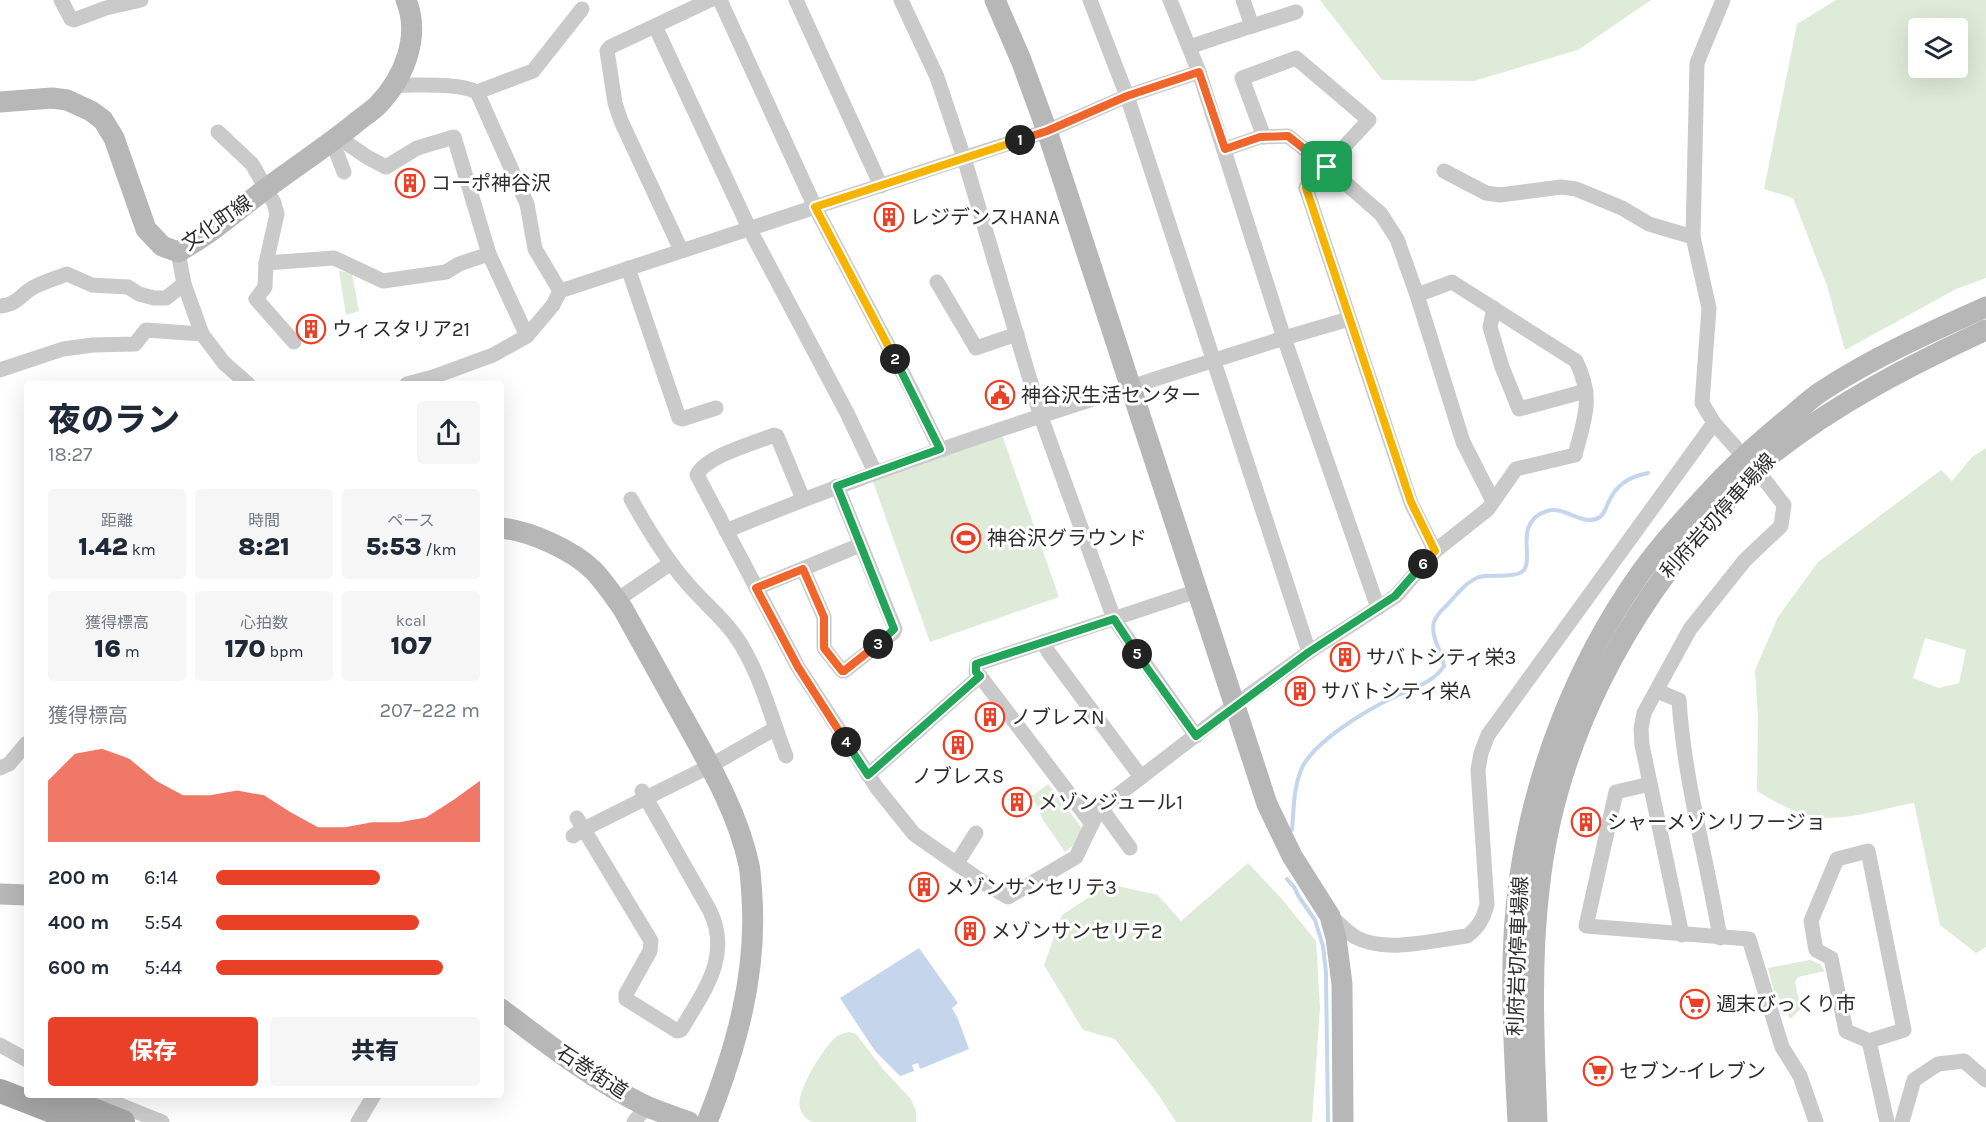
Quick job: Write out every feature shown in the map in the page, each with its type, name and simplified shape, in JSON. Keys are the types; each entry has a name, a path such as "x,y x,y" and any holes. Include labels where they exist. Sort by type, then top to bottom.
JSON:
{"main road":[{"path":"0,1074 24,1083"},
{"path":"0,1090 80,1122"},
{"path":"63,1098 123,1122"}],"street":[{"path":"62,0 71,20 74,20 106,8 141,0"},
{"name":"文化町線","path":"0,102 52,98 67,100 91,111 103,120 114,138 146,229 162,246 178,252 194,243 377,106 393,85 411,49 412,14 406,0"},
{"path":"681,250 621,121 615,103 607,51 610,47 710,0"},
{"path":"720,0 815,207 940,449"},
{"path":"796,0 881,186"},
{"path":"901,0 936,77 964,159 1041,417 1114,619 1196,736"},
{"path":"995,0 1021,60 1047,131 1261,785 1278,830 1330,916 1355,936 1374,944 1390,945 1467,936 1476,930 1482,921 1487,905 1478,771 1481,753 1488,735 1714,423"},
{"path":"1090,0 1127,96 1309,652"},
{"path":"1170,0 1199,72 1284,338 1378,608"},
{"path":"1243,0 1252,26"},
{"path":"1682,935 1642,745 1641,729 1644,713 1690,629 1745,561 1781,526 1784,505 1714,423 1702,403 1709,308 1693,237 1697,63 1723,0"},
{"path":"477,92 533,70 582,9"},
{"path":"1189,46 1296,12"},
{"path":"656,26 749,228 847,413 875,472"},
{"path":"1264,137 1242,78 1296,58 1369,120 1306,188 1411,502 1435,551"},
{"path":"435,380 493,355 527,336 553,305 560,291 1047,131 1127,96 1199,72"},
{"path":"393,85 470,88 477,92 527,204 535,249 560,291"},
{"path":"218,132 252,164 267,188 277,214 266,263 265,287 256,299 294,342"},
{"path":"1225,149 1264,137 1288,136 1381,214 1397,239 1464,442 1494,501"},
{"path":"335,139 386,167 417,148 454,137 489,254 527,336"},
{"path":"335,139 344,172"},
{"path":"1444,171 1486,193 1500,195 1561,187 1576,189 1622,208 1649,224 1693,237"},
{"path":"178,252 184,284 202,334 224,363 245,381"},
{"path":"266,263 334,258 383,282 446,272 459,264 489,254"},
{"path":"628,268 679,418 716,408"},
{"path":"0,306 11,306 35,286 67,273 92,285 128,287 139,294 154,298 166,298 184,284"},
{"path":"937,282 976,348 1017,334"},
{"path":"803,499 777,436 774,435 708,461 697,475 798,667 868,775 910,831 1008,897 1076,857 1101,808 1235,705 1309,652 1395,596 1435,551 1488,509 1516,469 1575,455 1588,405 1582,374 1576,361 1452,282 1417,294"},
{"path":"1494,308 1490,327 1502,367 1519,409 1586,391"},
{"name":"利府岩切停車場線","path":"1538,1122 1533,1003 1534,939 1539,887 1548,833 1562,778 1581,723 1604,674 1655,586 1750,463 1820,392 1916,338 1986,308"},
{"path":"726,531 803,499 940,449 1349,319"},
{"path":"0,370 63,349 93,345 135,344 146,330 202,334"},
{"name":"利府岩切停車場線","path":"1518,1122 1514,1033 1515,921 1529,825 1558,730 1610,621 1639,575 1674,530 1727,472 1770,455 1853,397 1918,361 1986,330"},
{"path":"803,569 824,617 824,648 842,671 894,632 837,486"},
{"path":"631,499 671,563 734,635 757,677 786,756"},
{"path":"504,529 533,536 564,550 592,569 617,600 726,796 742,836 750,867 753,919 749,981 738,1033 725,1077 707,1122"},
{"path":"756,588 860,545"},
{"path":"617,600 671,563"},
{"path":"1092,824 976,672 976,664 1197,591"},
{"path":"1043,642 1141,777"},
{"path":"868,775 980,676"},
{"path":"1657,691 1679,700 1681,741 1720,938"},
{"path":"644,794 710,911 716,930 718,951 714,970 681,1030 677,1031 626,999 626,994 650,951 651,941 578,828 644,794 710,766 776,728"},
{"path":"0,768 9,764 24,746"},
{"path":"1650,784 1616,792 1586,926 1749,939 1782,1047 1800,1076 1816,1122"},
{"path":"1101,808 1130,848"},
{"path":"957,862 976,833"},
{"path":"1868,851 1904,1030 1869,1041 1846,1031 1831,958 1816,950 1811,921 1837,860 1868,851"},
{"path":"0,894 24,895"},
{"path":"1330,916 1340,959 1342,984 1343,1122"},
{"name":"石巻街道","path":"504,1011 604,1082 640,1114 689,1122"},
{"path":"1869,1041 1887,1122"},
{"path":"0,1045 24,1058"},
{"path":"1902,1122 1914,1080 1938,1065 1964,1061 1986,1080"},
{"path":"106,1098 162,1122"},
{"path":"358,1122 372,1098"}],"green space":[{"path":"1320,0 1651,0 1578,50 1474,81 1382,80"},
{"path":"1836,0 1986,0 1986,278 1956,289 1845,350 1827,286 1793,198 1764,189 1797,24"},
{"path":"339,271 352,273 359,311 346,315"},
{"name":"神谷沢グラウンド","path":"1002,435 1059,597 930,642 872,479"},
{"path":"1986,448 1986,947 1976,953 1940,925 1914,803 1850,816 1825,818 1797,812 1757,791 1758,717 1755,670 1778,617 1818,562 1941,470 1952,481 1972,457","holes":["1925,638 1966,650 1959,683 1939,688 1913,678"]},
{"path":"1048,784 1082,828 1075,844 1065,852 1043,820 1032,796"},
{"path":"1248,863 1281,898 1316,941 1320,1008 1312,1122 1176,1122 1158,1094 1115,1039 1083,1030 1044,965 1062,915 1109,884 1158,895 1181,921"},
{"path":"1810,960 1820,964 1825,971 1798,977 1795,982 1801,1009 1790,1019 1774,992 1768,968"},
{"path":"849,1032 856,1034 883,1069 910,1098 916,1110 916,1122 812,1122 803,1115 800,1101 812,1070 831,1042 839,1035"}],"water":[{"path":"919,948 958,1003 952,1008 969,1049 920,1069 918,1063 912,1065 914,1071 900,1076 875,1051 840,998"}],"waterway":[{"path":"1292,830 1298,777 1307,759 1317,748 1358,717 1430,680 1440,672 1444,666 1435,639 1434,622 1440,612 1462,589 1479,577 1509,575 1524,570 1527,557 1527,531 1530,523 1537,516 1554,510 1594,520 1603,514 1612,495 1620,486 1629,479 1648,473"},
{"path":"1287,879 1315,920 1323,946 1326,973 1328,1122"}],"place":[{"name":"コーポ神谷沢","path":"410,183"},
{"name":"レジデンスHANA","path":"889,217"},
{"name":"ウィスタリア21","path":"311,329"},
{"name":"神谷沢生活センター","path":"1000,395"},
{"name":"神谷沢グラウンド","path":"966,538"},
{"name":"サバトシティ栄3","path":"1345,657"},
{"name":"サバトシティ栄A","path":"1300,691"},
{"name":"ノブレスN","path":"990,717"},
{"name":"ノブレスS","path":"958,745"},
{"name":"メゾンジュール1","path":"1017,802"},
{"name":"シャーメゾンリフージョ","path":"1586,822"},
{"name":"メゾンサンセリテ3","path":"924,887"},
{"name":"メゾンサンセリテ2","path":"970,931"},
{"name":"週末びっくり市","path":"1695,1004"},
{"name":"セブン-イレブン","path":"1598,1071"}],"route":[{"path":"1199,72 1225,149 1260,137 1288,136 1327,167 1306,188 1411,502 1435,551 1395,596 1309,652 1196,736 1114,619 976,664 976,672 980,676 868,775 798,667 756,588 803,569 824,617 824,648 844,671 894,632 894,629 837,486 940,449 815,207 1047,131 1127,96 1199,72"}]}
